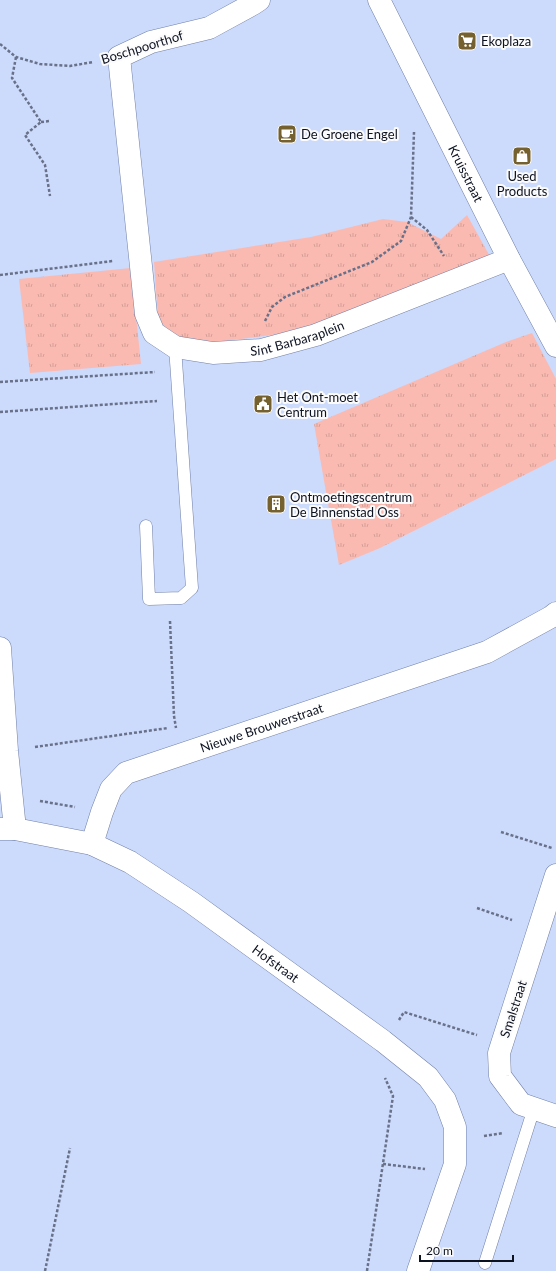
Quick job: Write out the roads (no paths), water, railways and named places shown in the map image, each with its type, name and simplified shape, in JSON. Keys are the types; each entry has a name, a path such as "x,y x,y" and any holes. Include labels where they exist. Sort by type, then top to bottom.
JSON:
{"street":[{"name":"Boschpoorthof","path":"119,56 151,42 209,28 259,0"},
{"name":"Kruisstraat","path":"379,0 509,259 556,346"},
{"name":"Sint Barbaraplein","path":"119,56 146,314 154,332 175,347 213,353 261,350 316,335 509,259"},
{"name":"Nieuwe Brouwerstraat","path":"92,844 110,789 126,773 487,652 556,613"},
{"path":"0,648 7,751 12,796 7,829 92,844"},
{"name":"Hofstraat","path":"92,844 130,862 191,902 383,1041 428,1077 445,1100 455,1127 455,1164 418,1271"},
{"name":"Smalstraat","path":"556,875 499,1053 500,1076 521,1104 556,1116"}],"lane":[{"path":"146,526 149,599 181,598 192,588 175,347"},
{"path":"485,1263 534,1108"}],"place":[{"name":"Ekoplaza","path":"467,41"},
{"name":"De Groene Engel","path":"287,134"},
{"name":"Used Products","path":"522,156"},
{"name":"Het Ont-moet Centrum","path":"263,404"},
{"name":"Ontmoetingscentrum De Binnenstad Oss","path":"276,504"}]}
